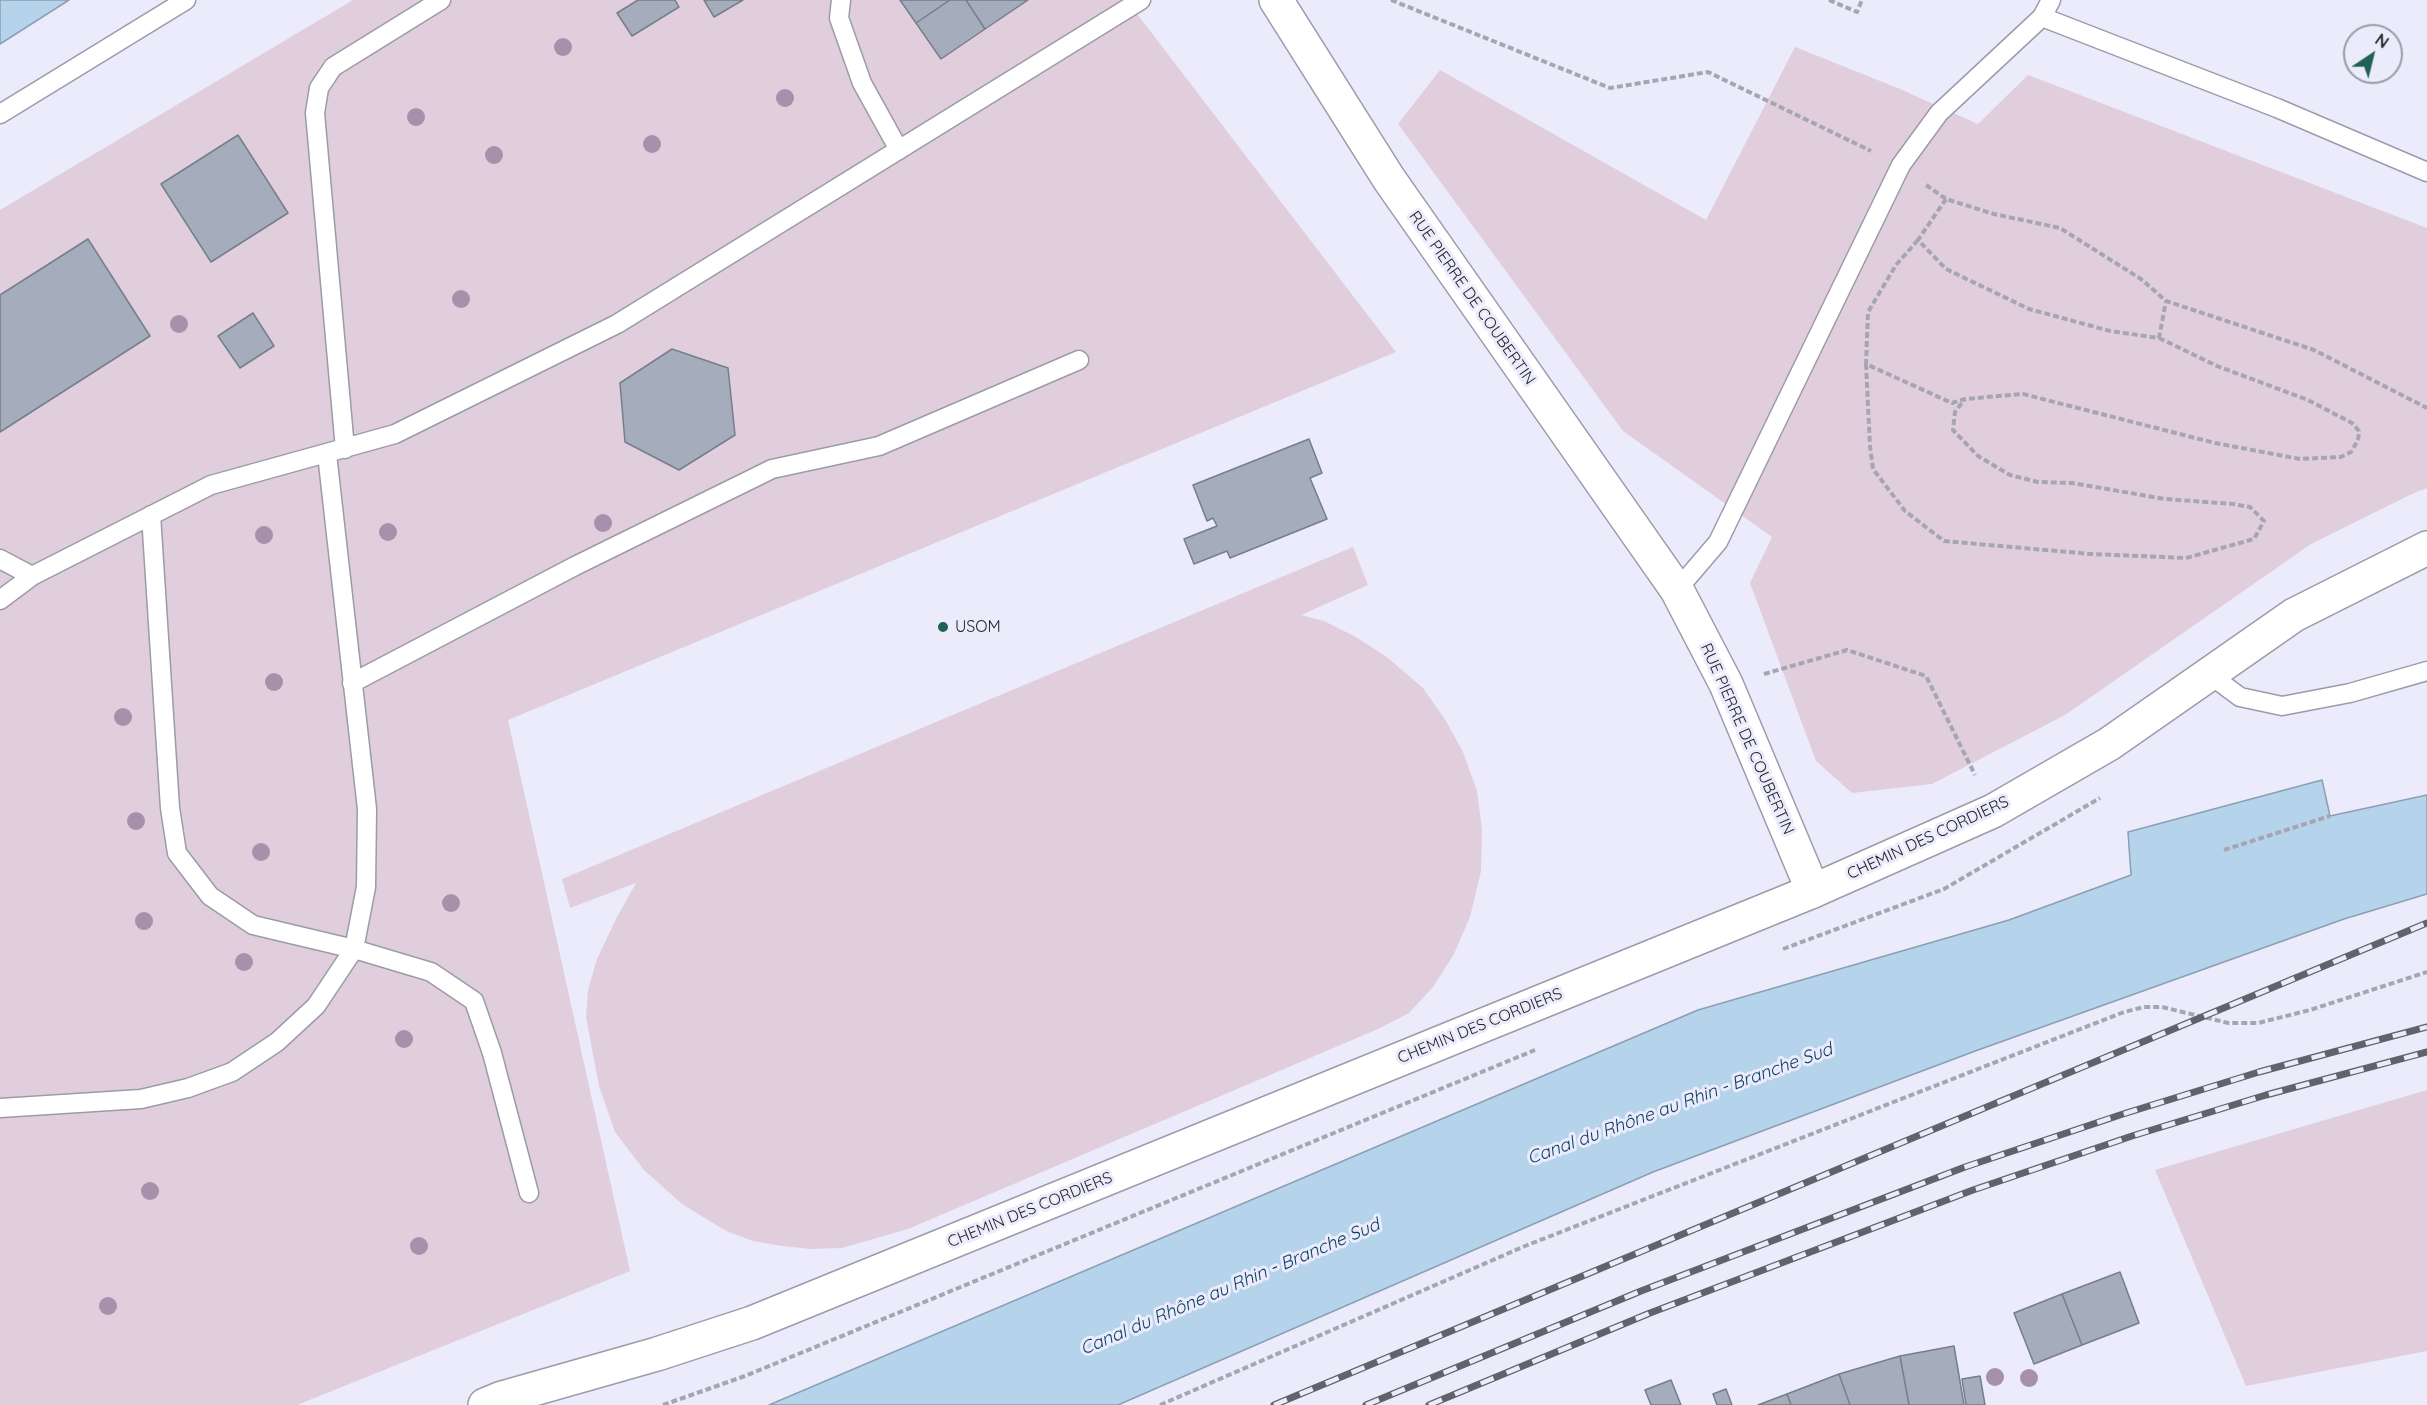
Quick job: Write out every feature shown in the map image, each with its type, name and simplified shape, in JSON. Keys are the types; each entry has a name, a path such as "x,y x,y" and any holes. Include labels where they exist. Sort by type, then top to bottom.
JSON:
{"street":[{"name":"RUE PIERRE DE COUBERTIN","path":"1276,0 1389,179 1677,590 1726,684 1813,891"},
{"name":"CHEMIN DES CORDIERS","path":"485,1405 752,1323 1813,891 1993,811 2109,744 2294,615 2427,548"}],"lane":[{"path":"0,114 186,0"},
{"path":"0,1108 141,1099 188,1088 232,1072 278,1042 316,1006 354,949 366,886 367,809 352,682 315,113 319,88 333,67 441,0"},
{"path":"841,0 839,18 861,83 899,150"},
{"path":"0,600 32,576 211,484 336,452 395,434 617,324 1141,0"},
{"path":"1677,590 1718,542 1901,165 1940,113 2042,17 2051,0"},
{"path":"2042,17 2277,108 2427,172"},
{"path":"352,682 575,566 772,469 879,446 1079,360"},
{"path":"151,515 170,796 177,854 210,896 253,925 354,949 431,972 474,1001 492,1053 529,1193"},
{"path":"0,559 32,576"},
{"path":"2209,674 2240,697 2282,706 2350,693 2427,671"}],"path":[{"path":"1828,0 1857,12 1862,0"},
{"path":"1946,199 1918,240 1896,265 1868,312 1866,364 1873,470 1905,511 1944,541 2080,553 2186,558 2254,539 2264,521 2250,507 2241,505 2165,499 2072,483 2038,482 2010,475 1978,456 1953,430 1954,412 1965,399"},
{"path":"1866,364 1952,403 1965,399 2023,394 2215,443 2300,459 2341,457 2351,452 2358,440 2359,431 2352,423 2308,400 2217,366 2159,338 2110,331 2029,309 1946,269 1918,240"},
{"path":"2159,338 2166,301"},
{"path":"1726,684 1847,650 1926,676 1978,781"},
{"path":"2224,850 2330,816"},
{"path":"1160,1405 1526,1246 2124,1011 2144,1007 2162,1007 2228,1023 2258,1023 2310,1010 2427,972"}],"shaded area":[{"path":"353,0 1129,0 1131,6 1396,352 508,720 630,1271 297,1405 0,1405 0,210"},
{"path":"1795,47 1900,89 1978,124 2028,75 2427,228 2427,488 2311,544 2065,715 1932,784 1852,793 1816,761 1750,583 1772,537 1623,431 1398,124 1440,70 1706,220"},
{"path":"1353,547 1368,585 1301,615 1324,621 1356,637 1388,658 1423,688 1446,721 1463,752 1477,791 1482,829 1481,871 1470,917 1454,954 1433,987 1409,1013 1378,1029 908,1229 842,1248 811,1249 782,1246 753,1241 726,1231 682,1204 644,1170 615,1132 599,1086 586,1017 588,990 597,959 636,883 570,908 562,879"},
{"path":"2427,1090 2427,1351 2246,1386 2155,1170"}],"water":[{"path":"0,0 69,0 0,44"},
{"name":"Canal du Rhône au Rhin - Branche Sud","path":"2322,780 2330,816 2427,795 2427,894 2344,919 1978,1050 1653,1172 1118,1405 769,1405 1698,1010 2009,920 2131,875 2128,832"}],"building":[{"path":"638,0 675,0 679,7 632,36 617,13"},
{"path":"704,0 743,0 714,17"},
{"path":"900,0 950,0 916,23"},
{"path":"950,0 966,0 985,29 941,59 916,23"},
{"path":"966,0 1028,0 985,29"},
{"path":"238,135 288,213 211,262 161,184"},
{"path":"88,239 150,336 0,432 0,295"},
{"path":"253,313 274,346 240,368 218,336"},
{"path":"672,349 728,368 735,435 679,470 625,442 620,383"},
{"path":"1309,439 1322,473 1310,478 1327,519 1230,558 1227,551 1194,564 1184,539 1217,526 1213,518 1207,521 1193,485"},
{"path":"2120,1272 2139,1323 2082,1345 2062,1294"},
{"path":"2062,1294 2082,1345 2034,1364 2014,1313"},
{"path":"1954,1346 1964,1405 1909,1405 1900,1356"},
{"path":"1900,1356 1909,1405 1850,1405 1839,1374"},
{"path":"1839,1374 1850,1405 1791,1405 1787,1394"},
{"path":"1980,1376 1985,1405 1966,1405 1962,1379"},
{"path":"1671,1380 1681,1405 1651,1405 1645,1390"},
{"path":"1726,1389 1732,1405 1717,1405 1713,1394"},
{"path":"1787,1394 1791,1405 1758,1405"}],"railway":[{"path":"1274,1405 2427,923"},
{"path":"1366,1405 1641,1291 1965,1167 2123,1114 2259,1072 2427,1027"},
{"path":"1429,1405 1650,1313 1973,1190 2132,1136 2266,1095 2427,1052"}],"place":[{"name":"USOM","path":"943,627"}]}
